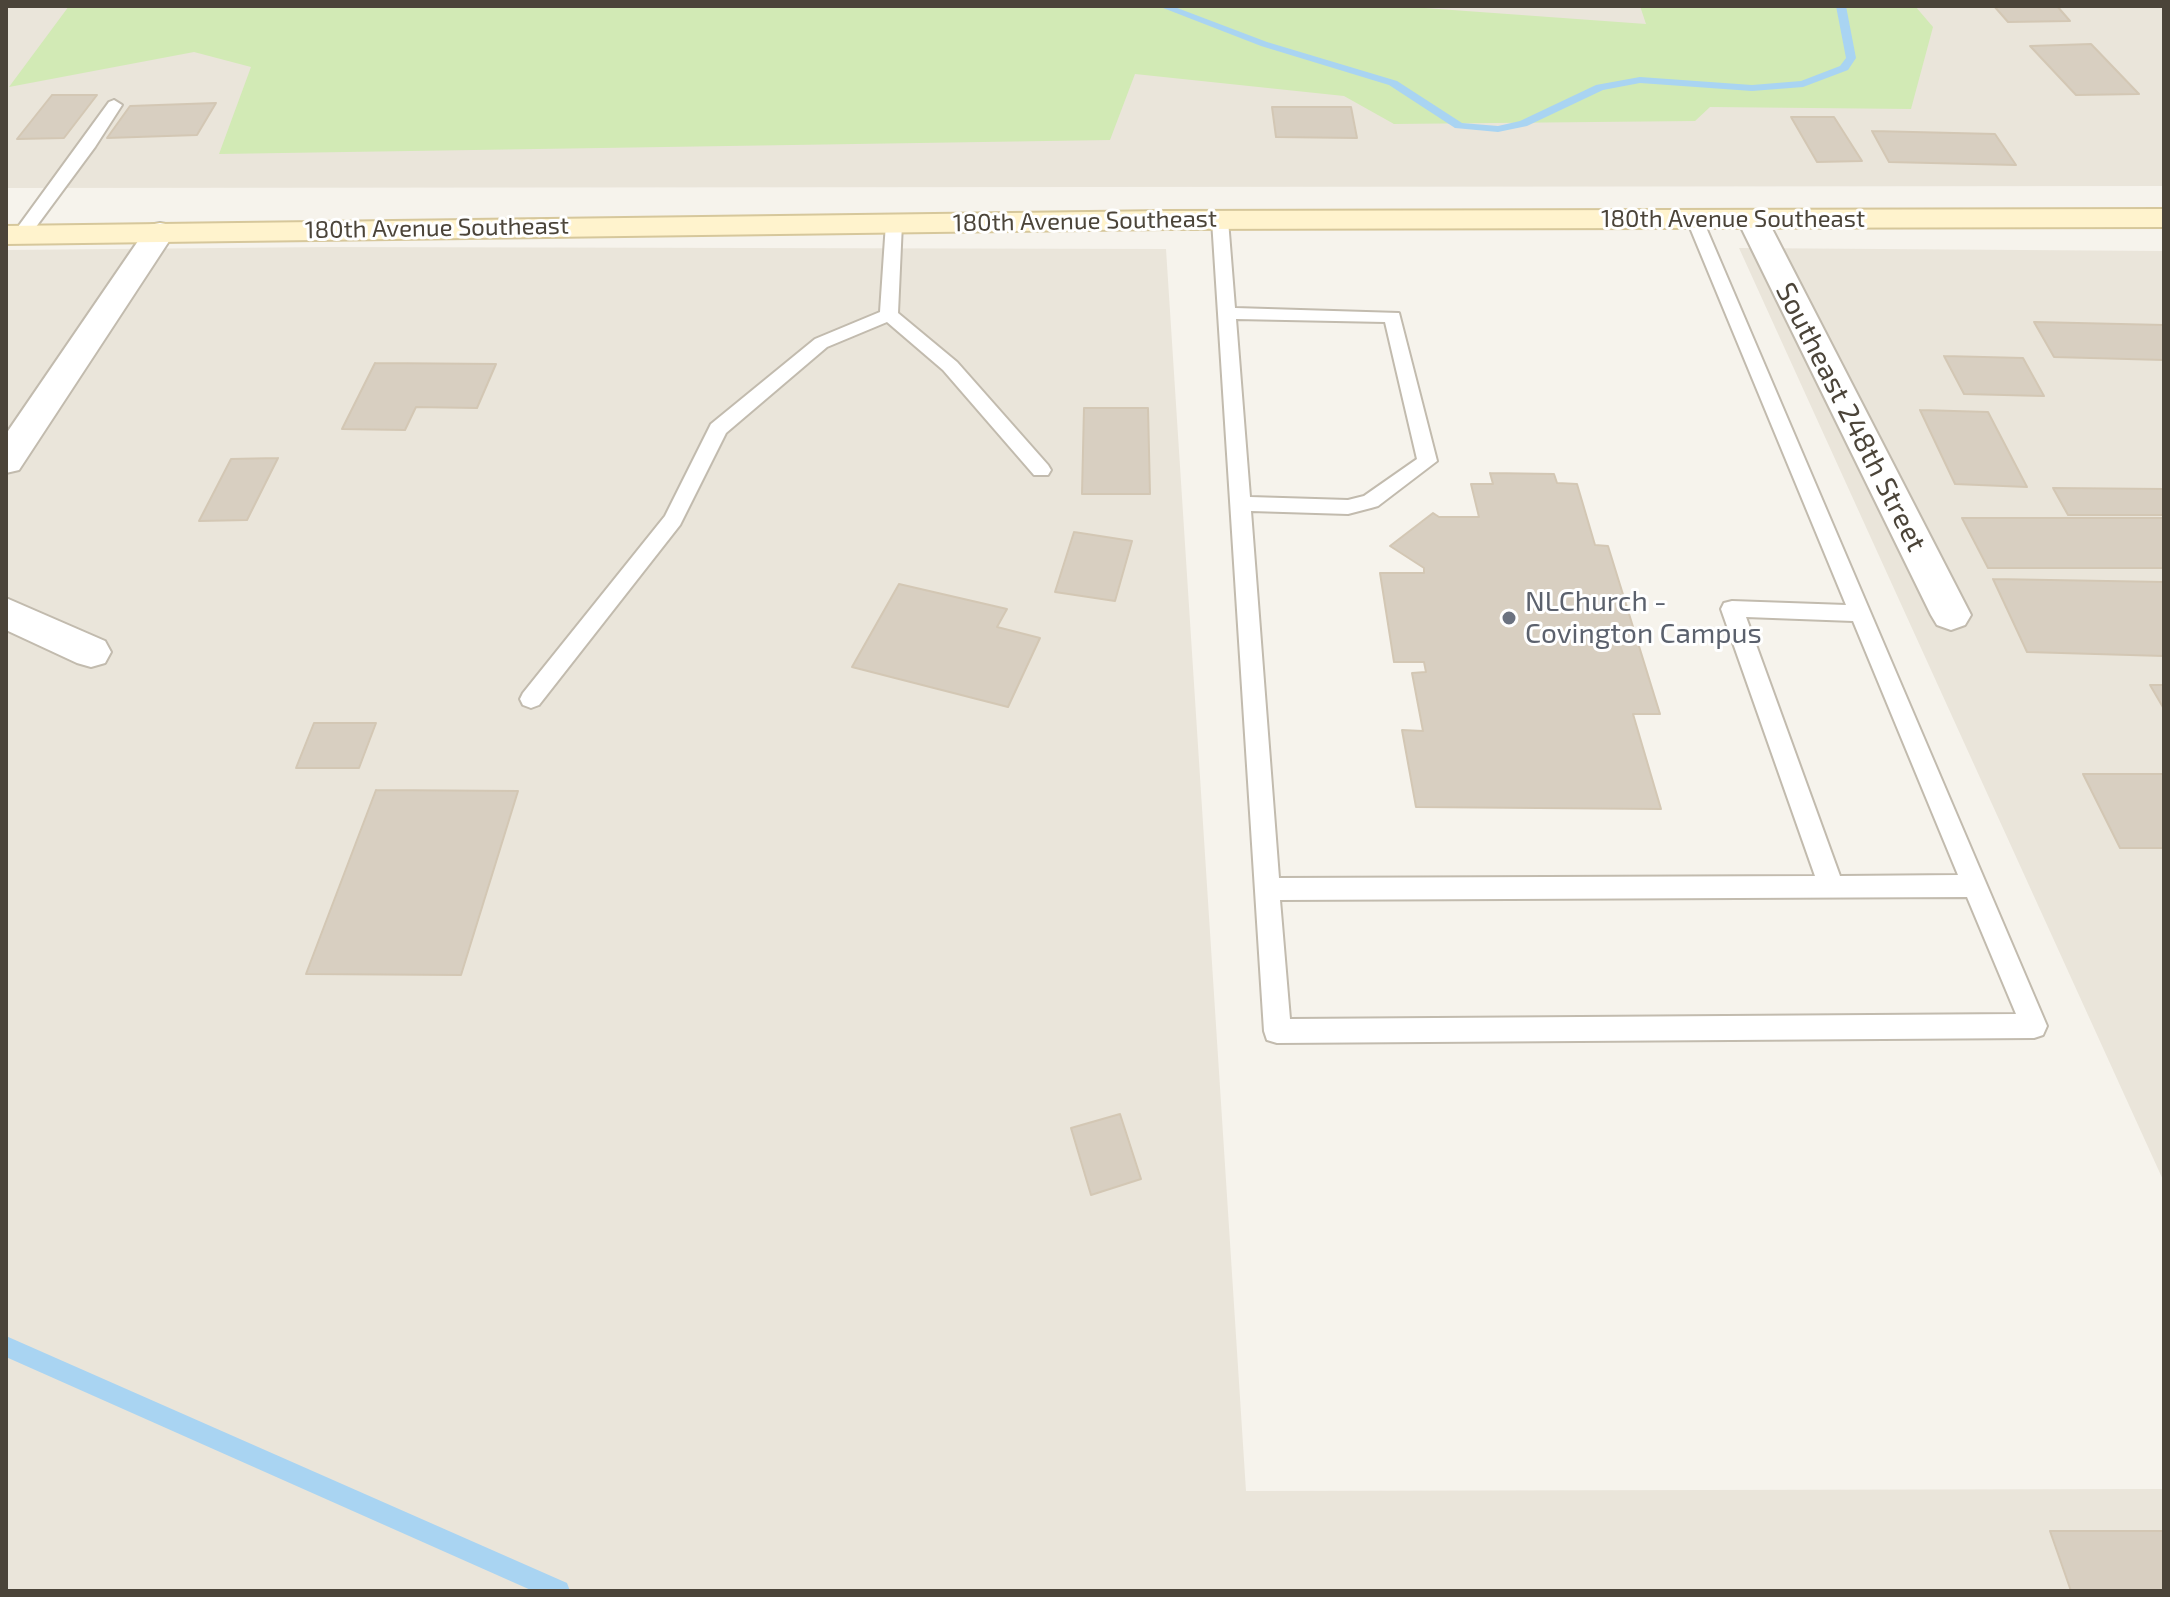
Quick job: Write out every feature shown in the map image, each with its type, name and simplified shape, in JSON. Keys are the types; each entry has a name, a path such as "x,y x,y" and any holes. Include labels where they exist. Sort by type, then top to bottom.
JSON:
{"street":[{"name":"180th Avenue Southeast","path":"14,235 1220,220 2164,218"},
{"name":"Southeast 248th Street","path":"1752,219 1951,615"},
{"path":"6,461 160,232"},
{"path":"6,613 91,652"}],"lane":[{"path":"14,235 89,144 114,105"},
{"path":"1220,220 1277,1031 2034,1026 1694,218"},
{"path":"889,315 894,223"},
{"path":"1226,313 1393,317 1427,461 1371,501 1348,507 1240,504"},
{"path":"889,315 950,366 1041,470"},
{"path":"531,699 673,520 718,429 821,343 889,315"},
{"path":"1831,887 1732,609 1859,613"},
{"path":"1267,889 1975,886"}],"shaded area":[{"path":"6,6 2164,6 2164,186 6,188"},
{"path":"329,247 1166,249 1246,1491 2164,1489 2164,1591 6,1591 6,250"},
{"path":"1739,248 2164,251 2164,1182"}],"green space":[{"path":"69,6 1397,6 1646,24 1640,6 1915,6 1933,27 1911,109 1710,107 1695,121 1394,124 1344,96 1135,74 1110,140 219,154 251,67 194,52 9,87"}],"building":[{"path":"1994,6 2057,6 2070,21 2008,22"},
{"path":"2091,44 2139,94 2076,95 2030,46"},
{"path":"52,95 97,95 64,138 17,139"},
{"path":"216,103 197,135 107,138 130,106"},
{"path":"1272,107 1351,107 1357,138 1276,137"},
{"path":"1791,117 1834,117 1862,161 1817,162"},
{"path":"1872,131 1995,134 2016,165 1889,162"},
{"path":"2034,322 2164,325 2164,360 2054,357"},
{"path":"1944,356 2023,358 2044,396 1964,394"},
{"path":"375,363 496,364 477,408 416,407 405,430 342,429"},
{"path":"1084,408 1148,408 1150,494 1082,494"},
{"path":"1920,410 1988,412 2027,487 1955,484"},
{"path":"278,458 247,520 199,521 231,459"},
{"name":"NLChurch - Covington Campus","path":"1490,473 1554,474 1557,483 1577,484 1595,545 1608,546 1660,714 1633,714 1661,809 1416,807 1402,730 1423,731 1412,673 1426,672 1424,662 1394,662 1380,573 1424,573 1424,568 1390,546 1433,513 1439,517 1479,517 1471,484 1493,484"},
{"path":"2053,488 2164,489 2164,515 2068,515"},
{"path":"1962,518 2164,518 2164,568 1988,568"},
{"path":"1074,532 1132,541 1115,601 1055,592"},
{"path":"1993,579 2164,582 2164,656 2027,652"},
{"path":"899,584 1007,609 997,627 1040,638 1008,707 852,667"},
{"path":"2150,685 2164,685 2164,709"},
{"path":"314,723 376,723 359,768 296,768"},
{"path":"2083,774 2164,774 2164,848 2120,848"},
{"path":"376,790 518,791 461,975 306,974"},
{"path":"1120,1114 1141,1179 1091,1195 1071,1128"},
{"path":"2050,1531 2164,1531 2164,1591 2071,1591"}],"waterway":[{"path":"1163,6 1264,44 1393,83 1459,126 1498,129 1523,124 1600,87 1640,80 1752,88 1803,84 1844,68 1851,58 1841,6"},
{"path":"6,1346 559,1591"}],"place":[{"name":"NLChurch - Covington Campus","path":"1509,618"}]}
